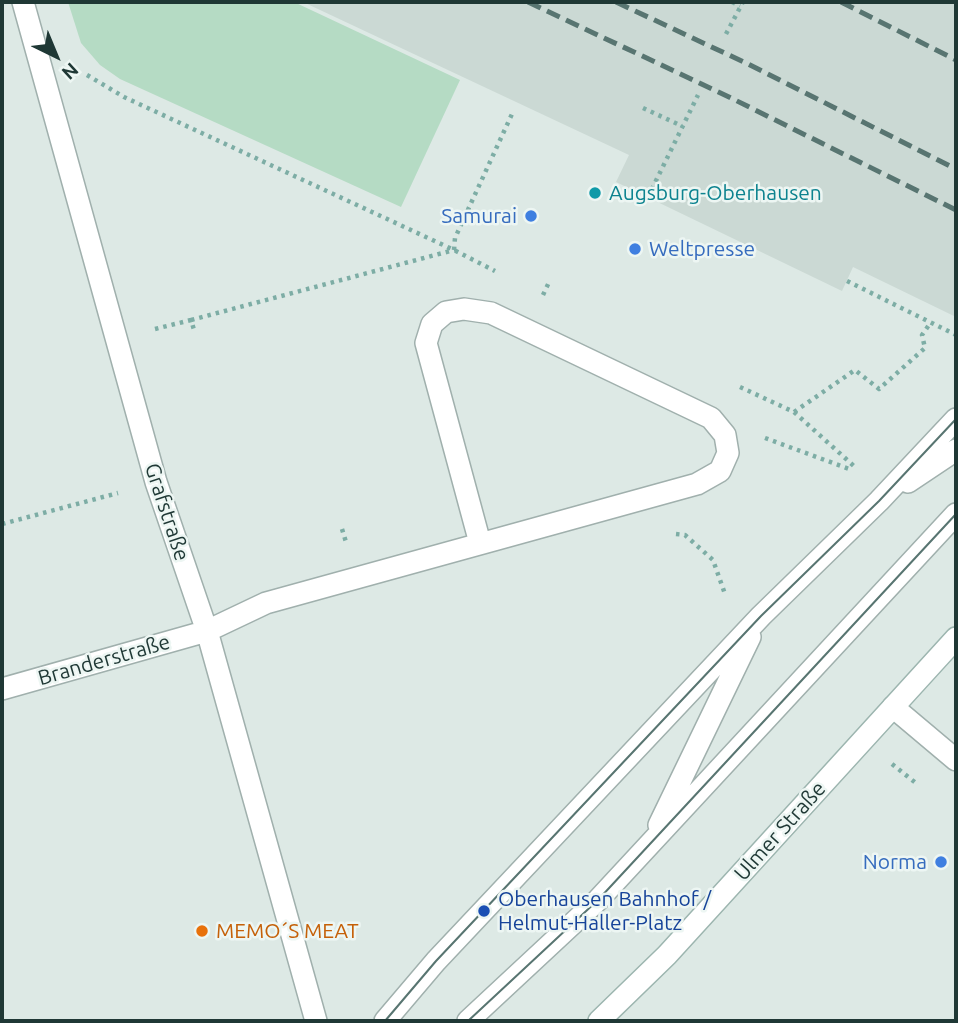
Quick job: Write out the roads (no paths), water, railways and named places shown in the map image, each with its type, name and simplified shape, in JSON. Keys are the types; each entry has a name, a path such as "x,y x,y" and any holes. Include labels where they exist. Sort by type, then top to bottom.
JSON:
{"street":[{"name":"Grafstraße","path":"23,2 156,482 207,631 316,1021"},
{"name":"Branderstraße","path":"2,689 207,631 266,603 696,484 720,471 728,453 725,435 711,418 491,313 464,309 446,312 432,324 426,343 480,543"},
{"path":"385,1021 436,961 761,617 880,501 956,419"},
{"path":"880,501 956,450"},
{"path":"468,1021 598,900 956,514"},
{"path":"649,846 761,617"},
{"name":"Ulmer Straße","path":"599,1021 667,955 956,638"},
{"path":"893,707 956,760"}],"tram line":[{"path":"385,1021 436,961 761,616 879,501 956,419"},
{"path":"468,1021 598,900 956,514"}],"railway":[{"path":"528,2 729,97 956,210"},
{"path":"616,2 748,64 956,169"},
{"path":"841,2 956,60"}],"place":[{"name":"Augsburg-Oberhausen","path":"595,193"},
{"name":"Samurai","path":"531,216"},
{"name":"Weltpresse","path":"635,249"},
{"name":"Norma","path":"941,862"},
{"name":"Oberhausen Bahnhof / Helmut-Haller-Platz","path":"484,911"},
{"name":"MEMO´S MEAT","path":"202,931"}]}
